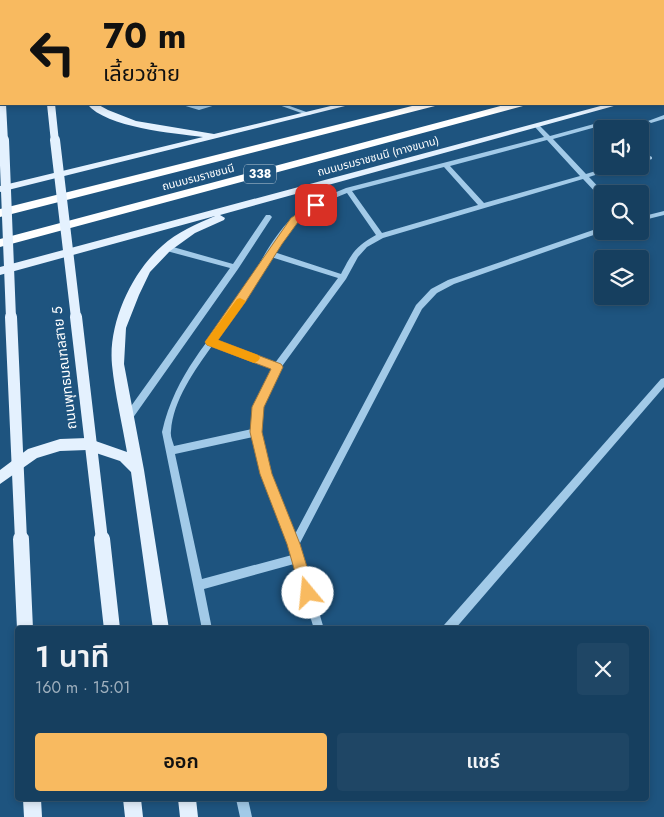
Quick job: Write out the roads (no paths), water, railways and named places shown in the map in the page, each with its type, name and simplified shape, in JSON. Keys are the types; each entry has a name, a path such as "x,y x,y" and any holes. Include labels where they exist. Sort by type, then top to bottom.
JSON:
{"highway":[{"name":"ถนนบรมราชชนนี","path":"0,213 427,105"},
{"name":"ถนนบรมราชชนนี","path":"0,243 515,105"}],"main road":[{"path":"2,105 25,626"},
{"name":"ถนนพุทธมณฑลสาย 5","path":"51,105 112,626"},
{"path":"93,105 118,119 134,124 219,136"},
{"path":"0,189 345,105"},
{"name":"ถนนบรมราชชนนี (ทางขนาน)","path":"0,271 613,105"},
{"path":"161,626 137,470 118,364 120,328 133,295 146,270 166,248 191,231 251,204"},
{"path":"0,478 33,453 60,445 88,444 124,457 137,470"},
{"path":"32,801 33,817"},
{"path":"132,801 134,817"}],"street":[{"path":"186,105 199,108 214,105"},
{"path":"282,105 309,114"},
{"path":"650,121 664,117"},
{"path":"537,126 594,186"},
{"path":"206,626 166,432 169,411 181,385 243,298 294,220 332,196 348,190 594,126"},
{"path":"446,164 483,207"},
{"path":"317,626 294,544 266,474 256,432 258,407 277,367 343,277 355,255 364,246 380,236 594,172"},
{"path":"348,190 380,236"},
{"path":"649,217 664,213"},
{"path":"127,419 236,267 268,217"},
{"path":"294,544 419,307 434,291 476,272 594,233"},
{"path":"166,248 236,267"},
{"path":"270,254 343,277"},
{"path":"211,342 277,367"},
{"path":"451,626 664,381"},
{"path":"171,451 256,432"},
{"path":"198,584 298,558"},
{"path":"242,801 246,817"}]}
